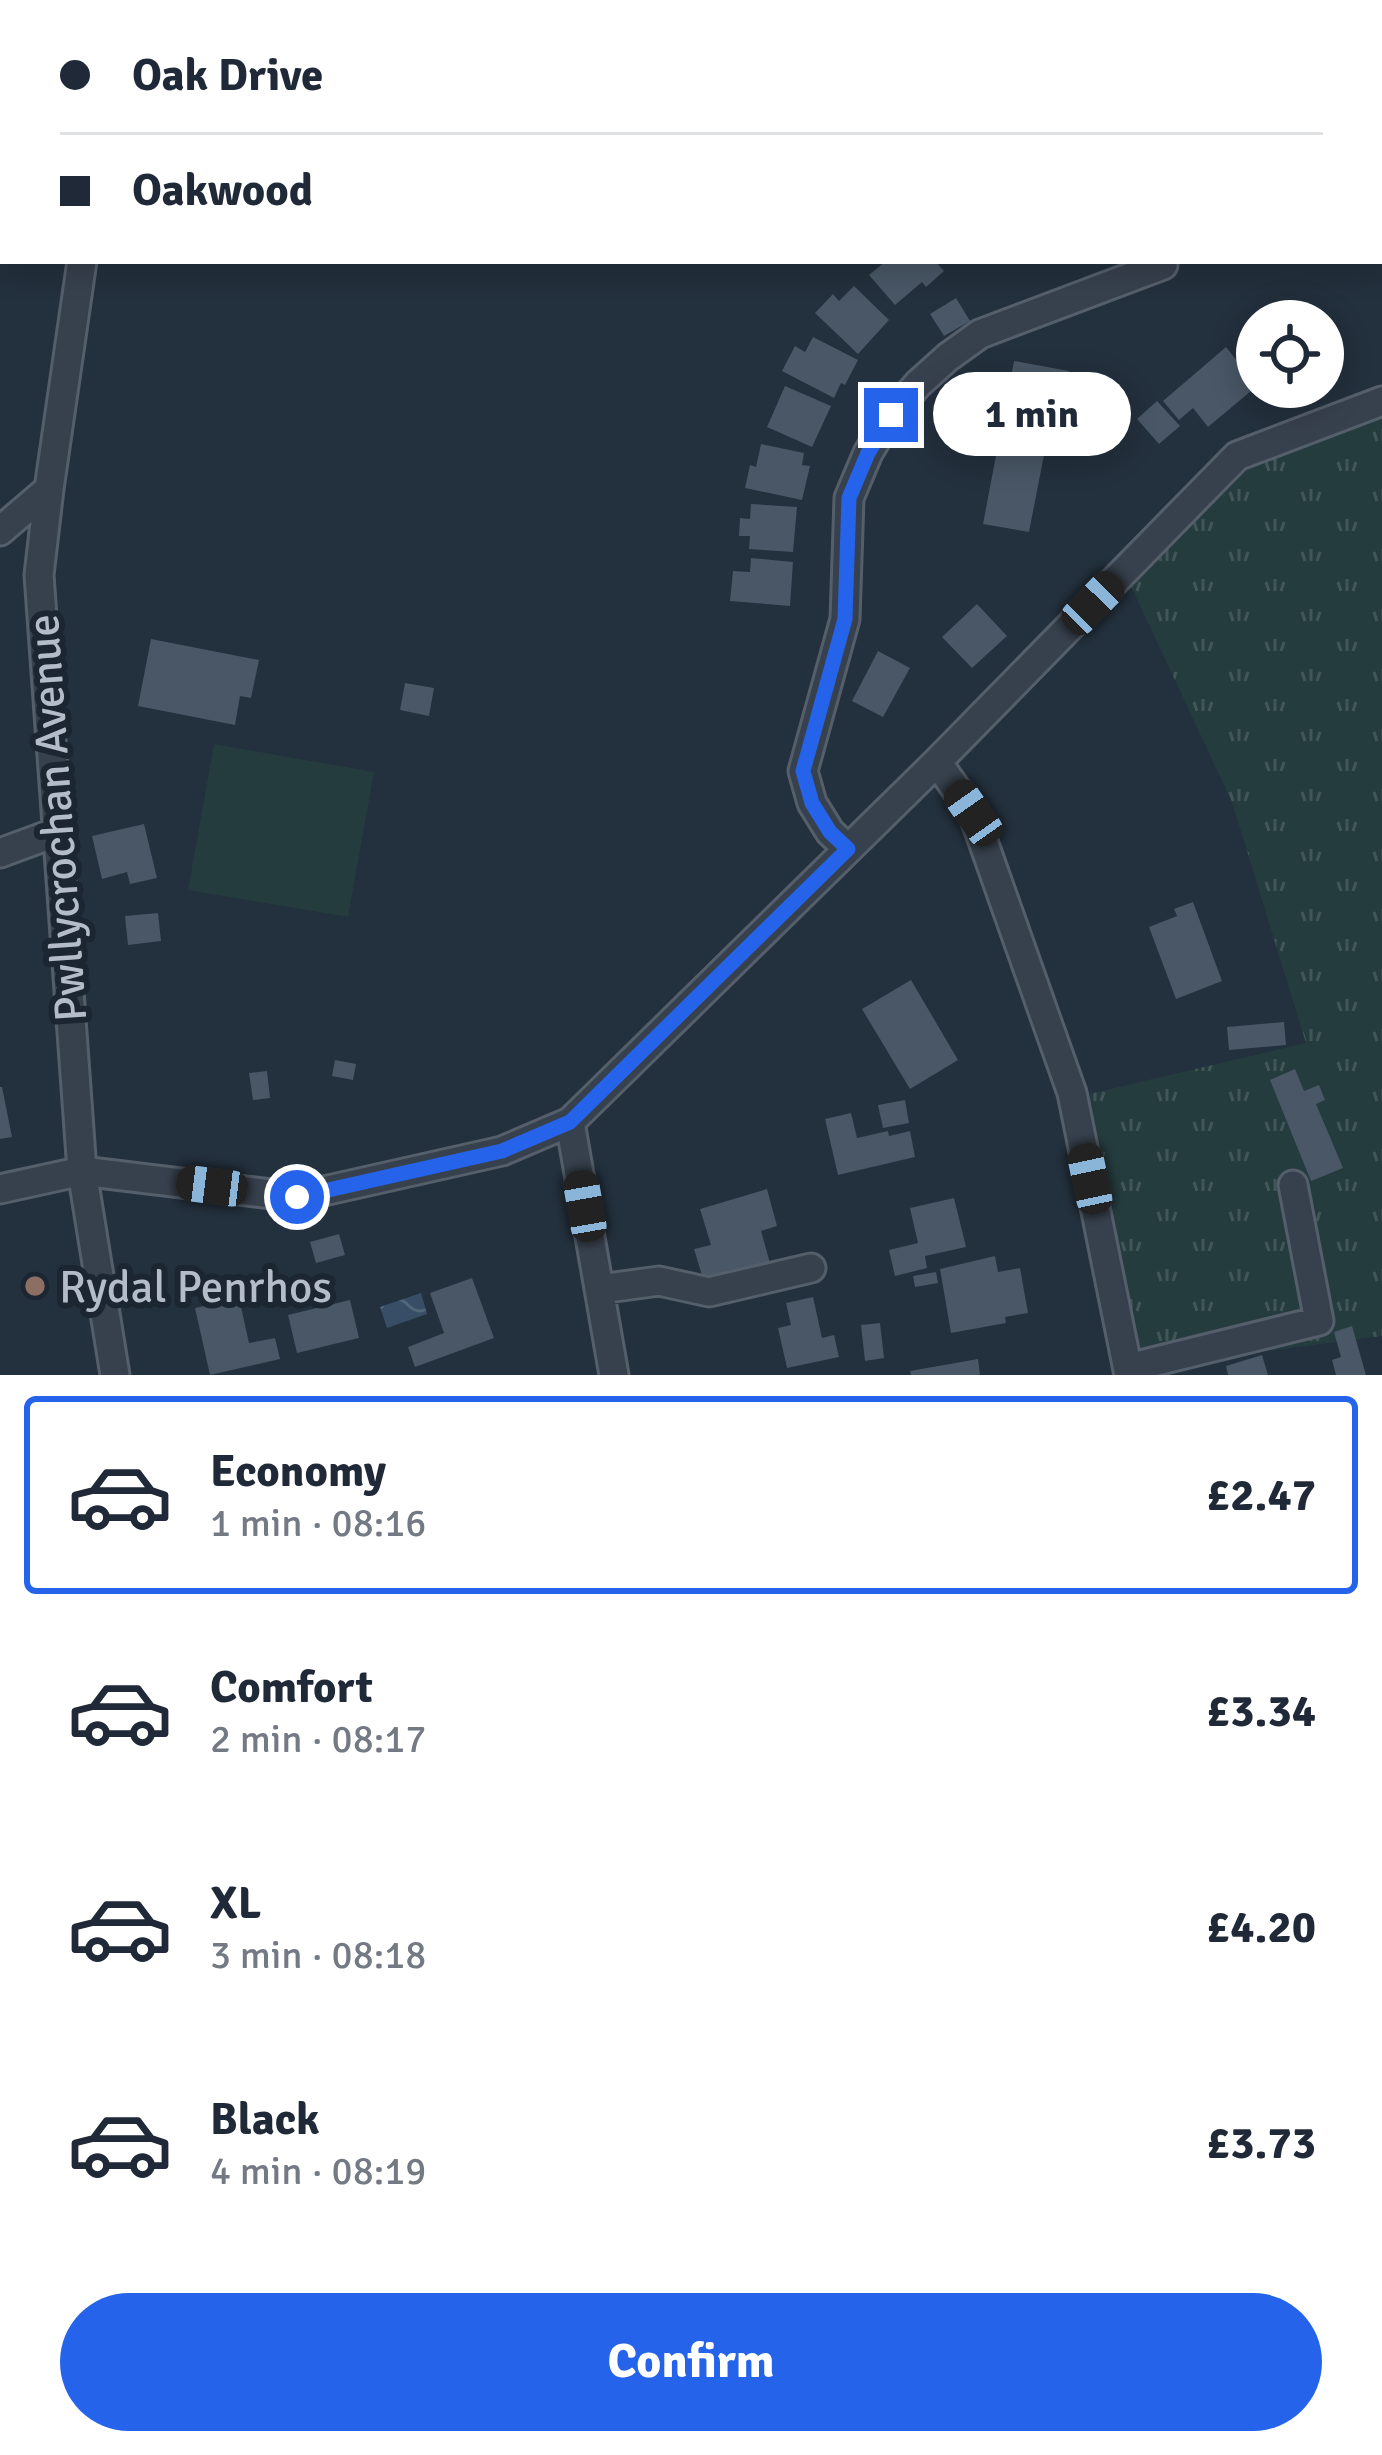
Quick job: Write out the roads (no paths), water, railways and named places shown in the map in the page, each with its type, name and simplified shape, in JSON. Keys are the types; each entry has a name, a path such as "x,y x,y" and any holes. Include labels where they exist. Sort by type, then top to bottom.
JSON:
{"street":[{"name":"Pwllycrochan Avenue","path":"82,264 40,575 82,1171 115,1375"},
{"path":"74,309 102,264"},
{"path":"848,849 830,832 812,803 803,771 845,619 849,498 868,453 891,415 918,384 980,334 1163,265"},
{"path":"0,1189 82,1171 297,1197 502,1151 570,1122 937,762 1237,456 1382,401"},
{"path":"0,531 49,489"},
{"path":"937,762 973,813 1072,1093 1128,1371 1319,1321 1293,1185"},
{"path":"0,853 57,832"},
{"path":"570,1122 614,1375"},
{"path":"600,1289 659,1281 709,1292 811,1268"}],"water":[{"path":"421,1293 427,1314 387,1328 380,1307"}],"place":[{"name":"Rydal Penrhos","path":"35,1286"}]}
